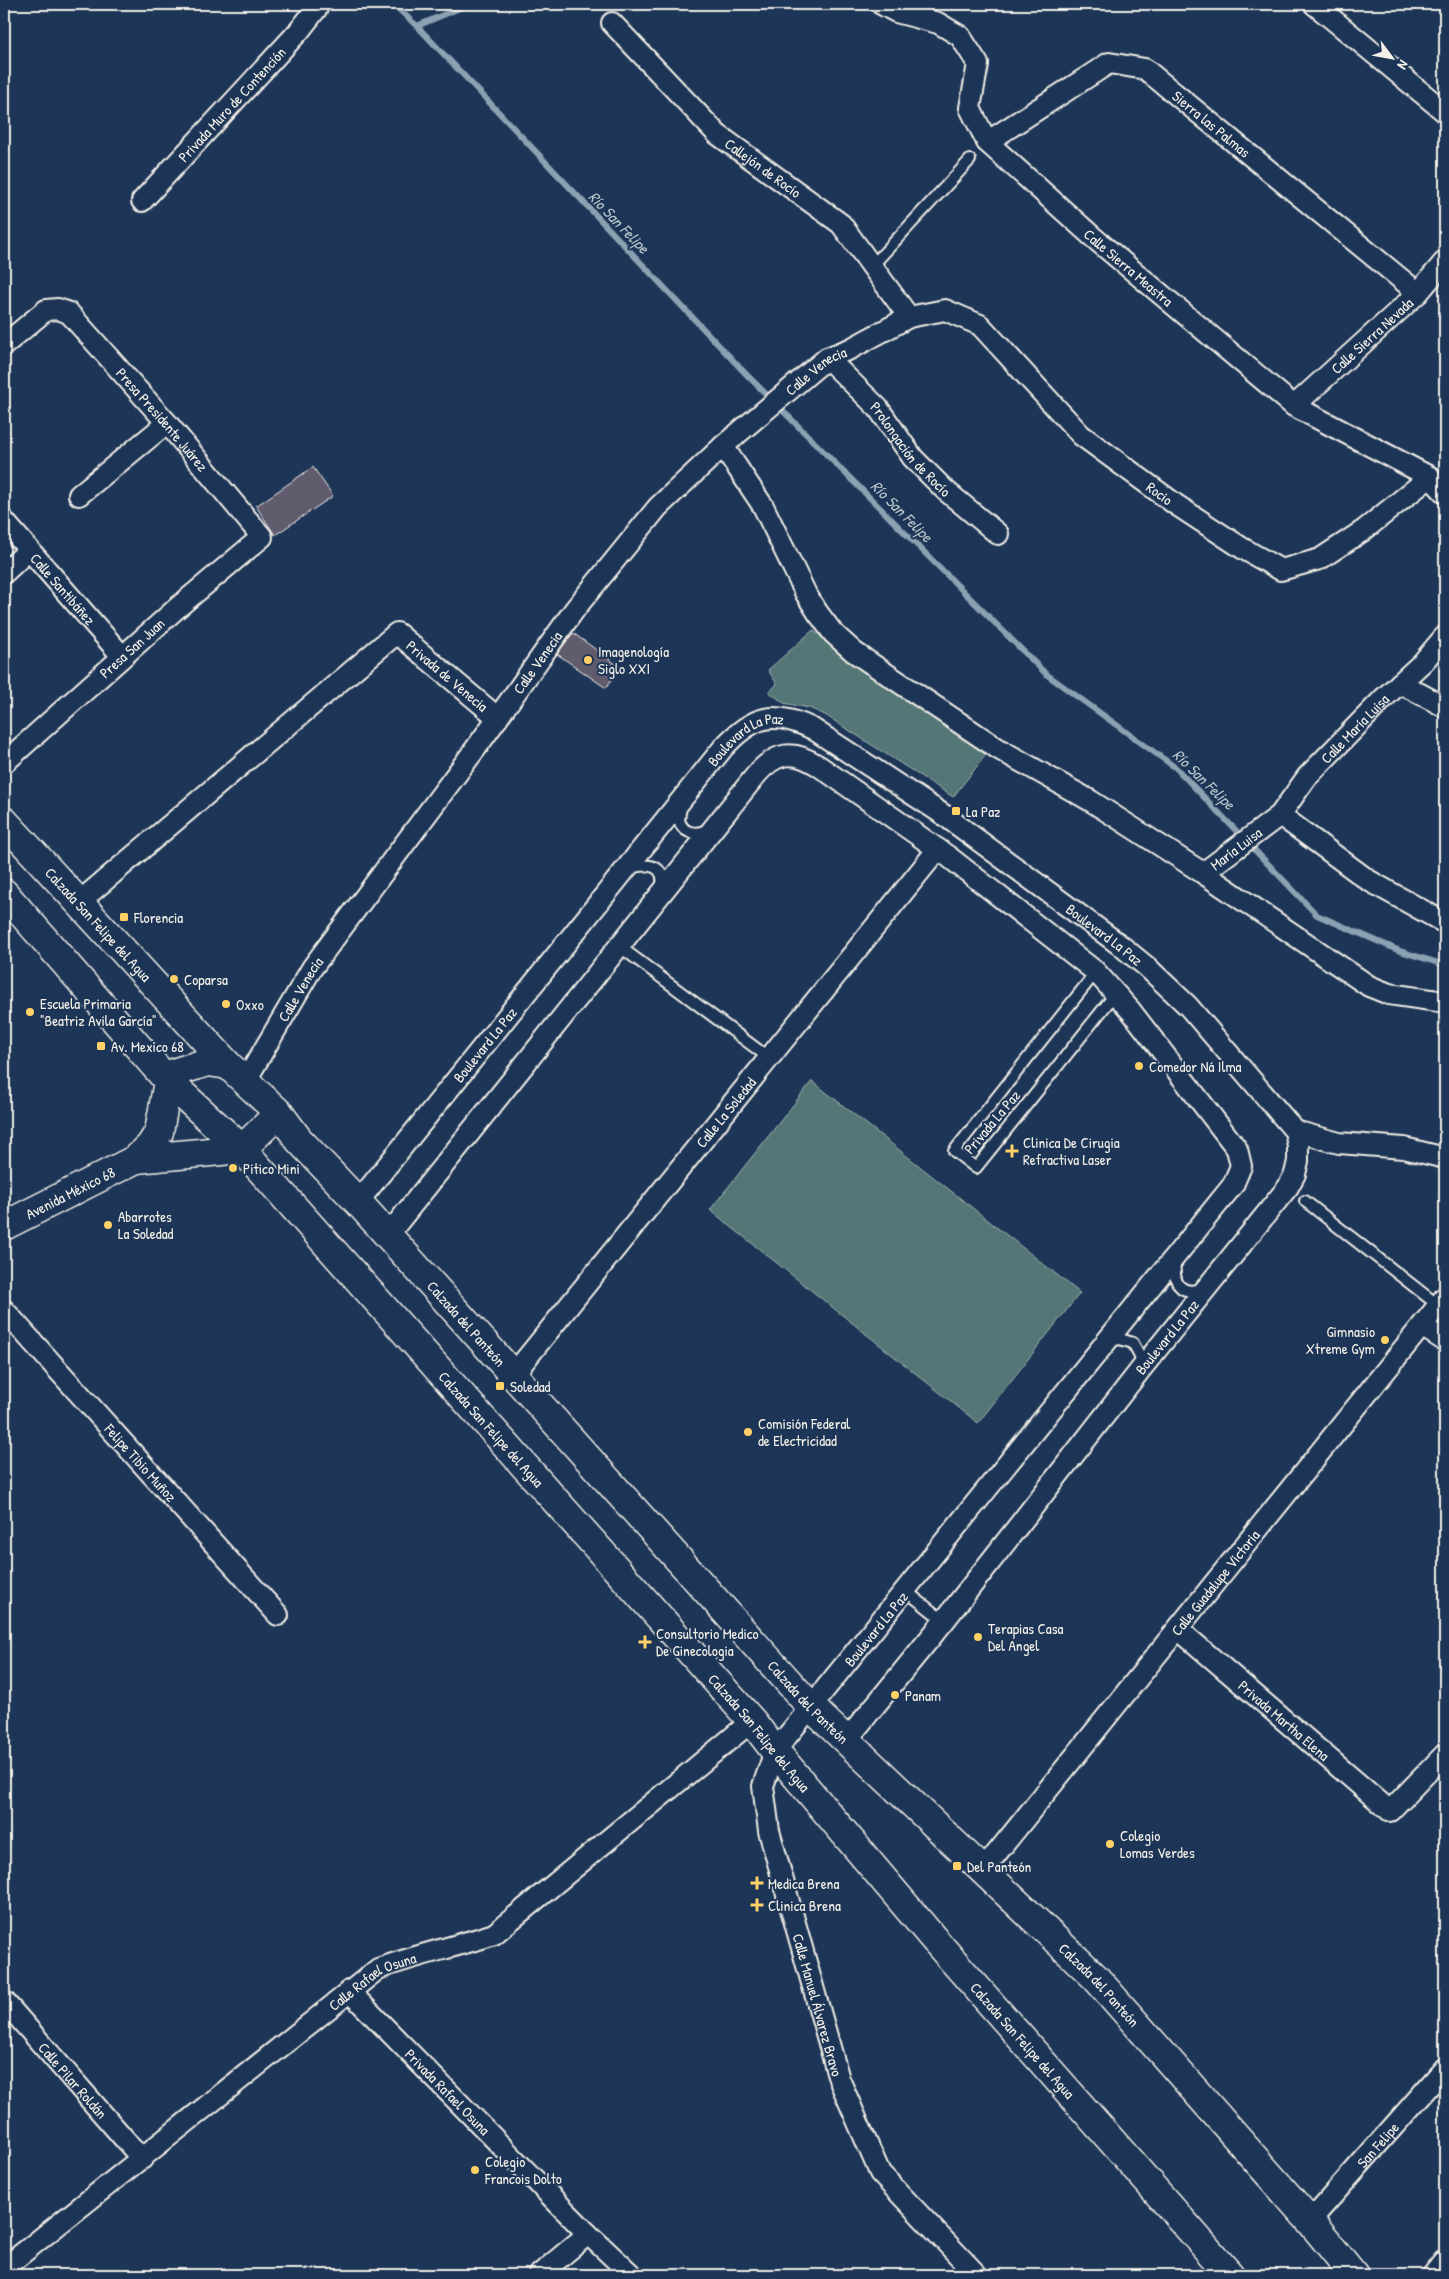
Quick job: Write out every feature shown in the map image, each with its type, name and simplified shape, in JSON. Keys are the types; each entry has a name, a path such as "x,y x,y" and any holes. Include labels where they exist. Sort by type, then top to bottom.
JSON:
{"main road":[{"name":"Calzada San Felipe del Agua","path":"4,820 78,904 237,1074 278,1113"},
{"path":"4,893 168,1081 176,1072 208,1062 237,1074"},
{"name":"Calzada San Felipe del Agua","path":"168,1081 242,1150 752,1721 775,1751 933,1938 1230,2275"},
{"name":"Avenida México 68","path":"4,1226 136,1160 150,1146 158,1132 168,1081"},
{"path":"242,1150 278,1113"},
{"name":"Calzada del Panteón","path":"278,1113 299,1140 388,1235 812,1708 1095,1976 1310,2221 1354,2275"},
{"name":"Avenida México 68","path":"136,1160 242,1150"}],"street":[{"name":"Privada Muro de Contención","path":"142,201 299,31 317,8 317,4"},
{"path":"1314,4 1445,112"},
{"name":"Calle Sierra Meastra","path":"894,7 938,23 960,36 978,64 970,108 987,142 1094,238 1294,406 1430,477 1445,493"},
{"name":"Callejón de Rocío","path":"612,23 717,134 841,224 909,317"},
{"name":"Sierra las Palmas","path":"987,142 1109,63 1145,69 1418,293"},
{"name":"Calle Sierra Nevada","path":"1294,406 1418,293 1445,261"},
{"name":"Presa Presidente Juárez","path":"4,345 46,310 58,309 69,313 167,423 262,537"},
{"name":"Rocio","path":"909,317 945,310 980,326 1081,435 1175,504 1242,548 1281,570 1320,559 1364,530 1430,477"},
{"name":"Calle Venecia","path":"237,1074 312,968 498,718 575,609 658,507 724,446 827,358 850,349 909,317"},
{"name":"Prolongación de Rocío","path":"827,358 878,408 913,458 945,490 998,534"},
{"path":"79,495 167,423"},
{"path":"724,446 774,525 806,594 833,633 847,645 989,743 1091,801 1203,873 1369,986 1389,994 1445,1002"},
{"name":"Calle Santibáñez","path":"6,527 29,550 122,656"},
{"name":"Presa San Juan","path":"4,763 122,656 262,537"},
{"path":"4,572 29,550"},
{"name":"Privada de Venecia","path":"78,904 397,633 498,718"},
{"name":"Calle María Luisa","path":"1274,819 1307,777 1423,662 1445,636"},
{"path":"1400,683 1445,706"},
{"name":"Boulevard La Paz","path":"358,1202 734,736 752,724 773,717 784,717 813,729 944,815 1147,967 1188,1006 1295,1131 1298,1146 1298,1161 1295,1174 1288,1187 1141,1369 944,1621 846,1741"},
{"name":"Boulevard La Paz","path":"388,1235 715,825 764,765 775,758 785,755 797,756 819,766 938,849 1096,972 1116,993 1231,1140 1240,1157 1239,1174 1233,1185 812,1708"},
{"path":"1274,819 1368,880 1445,923"},
{"name":"María Luisa","path":"1203,873 1274,819"},
{"name":"Calle La Soledad","path":"513,1375 938,849"},
{"path":"1295,1131 1339,1143 1404,1148 1445,1158"},
{"name":"Calle Guadalupe Victoria","path":"984,1869 1442,1302"},
{"name":"Felipe Tibio Muñoz","path":"4,1310 278,1614"},
{"path":"1422,1326 1445,1341"},
{"name":"Privada Martha Elena","path":"1178,1629 1390,1811 1445,1754"},
{"name":"Calle Manuel Álvarez Bravo","path":"812,1708 775,1751 763,1786 770,1831 839,2079 880,2173 977,2275"},
{"name":"Calle Rafael Osuna","path":"4,2268 378,1969 494,1934 752,1721"},
{"name":"Privada Rafael Osuna","path":"349,1991 588,2234 632,2275"},
{"name":"Calle Pilar Roldán","path":"4,2002 142,2159"},
{"name":"San Felipe","path":"1310,2221 1445,2068"},
{"path":"539,2275 588,2234"},
{"path":"1433,2275 1445,2260"}],"lane":[{"path":"872,267 970,160"},
{"path":"684,798 678,820 685,830 692,833 700,832 715,825"},
{"path":"624,871 645,864 656,868 662,876 659,896"},
{"path":"619,946 769,1058"},
{"name":"Privada La Paz","path":"1096,972 954,1150 976,1168 1116,993"},
{"path":"1306,1201 1442,1302"},
{"path":"1175,1257 1175,1279 1178,1285 1189,1290 1209,1286"},
{"path":"1107,1341 1120,1339 1134,1343 1140,1356 1141,1369"},
{"path":"906,1590 944,1621"}],"green space":[{"path":"813,630 854,664 921,709 989,751 953,797 825,715 809,708 784,703 769,692 777,684 768,670"},
{"path":"812,1081 1080,1293 978,1423 710,1210"}],"building":[{"path":"313,467 333,496 275,535 256,506"},
{"name":"Imagenología Siglo XXI","path":"573,633 620,667 606,688 557,654"}],"waterway":[{"name":"Río San Felipe","path":"393,4 417,26 746,374 1046,674 1176,768 1317,915 1400,951 1445,965"},
{"path":"417,26 469,4"}],"place":[{"name":"Imagenología Siglo XXI","path":"588,660"},
{"name":"La Paz","path":"956,811"},
{"name":"Florencia","path":"124,917"},
{"name":"Coparsa","path":"174,979"},
{"name":"Oxxo","path":"226,1004"},
{"name":"Escuela Primaria \"Beatriz Avila García\"","path":"30,1012"},
{"name":"Av. Mexico 68","path":"101,1046"},
{"name":"Comedor Ná Ilma","path":"1139,1066"},
{"name":"Clinica De Cirugia Refractiva Laser","path":"1012,1151"},
{"name":"Pitico Mini","path":"233,1168"},
{"name":"Abarrotes La Soledad","path":"108,1225"},
{"name":"Gimnasio Xtreme Gym","path":"1385,1340"},
{"name":"Soledad","path":"500,1386"},
{"name":"Comisión Federal de Electricidad","path":"748,1432"},
{"name":"Terapias Casa Del Angel","path":"978,1637"},
{"name":"Consultorio Medico De Ginecologia","path":"645,1642"},
{"name":"Panam","path":"895,1695"},
{"name":"Colegio Lomas Verdes","path":"1110,1844"},
{"name":"Del Panteón","path":"957,1866"},
{"name":"Medica Brena","path":"757,1883"},
{"name":"Clinica Brena","path":"757,1905"},
{"name":"Colegio Francois Dolto","path":"475,2170"}]}
